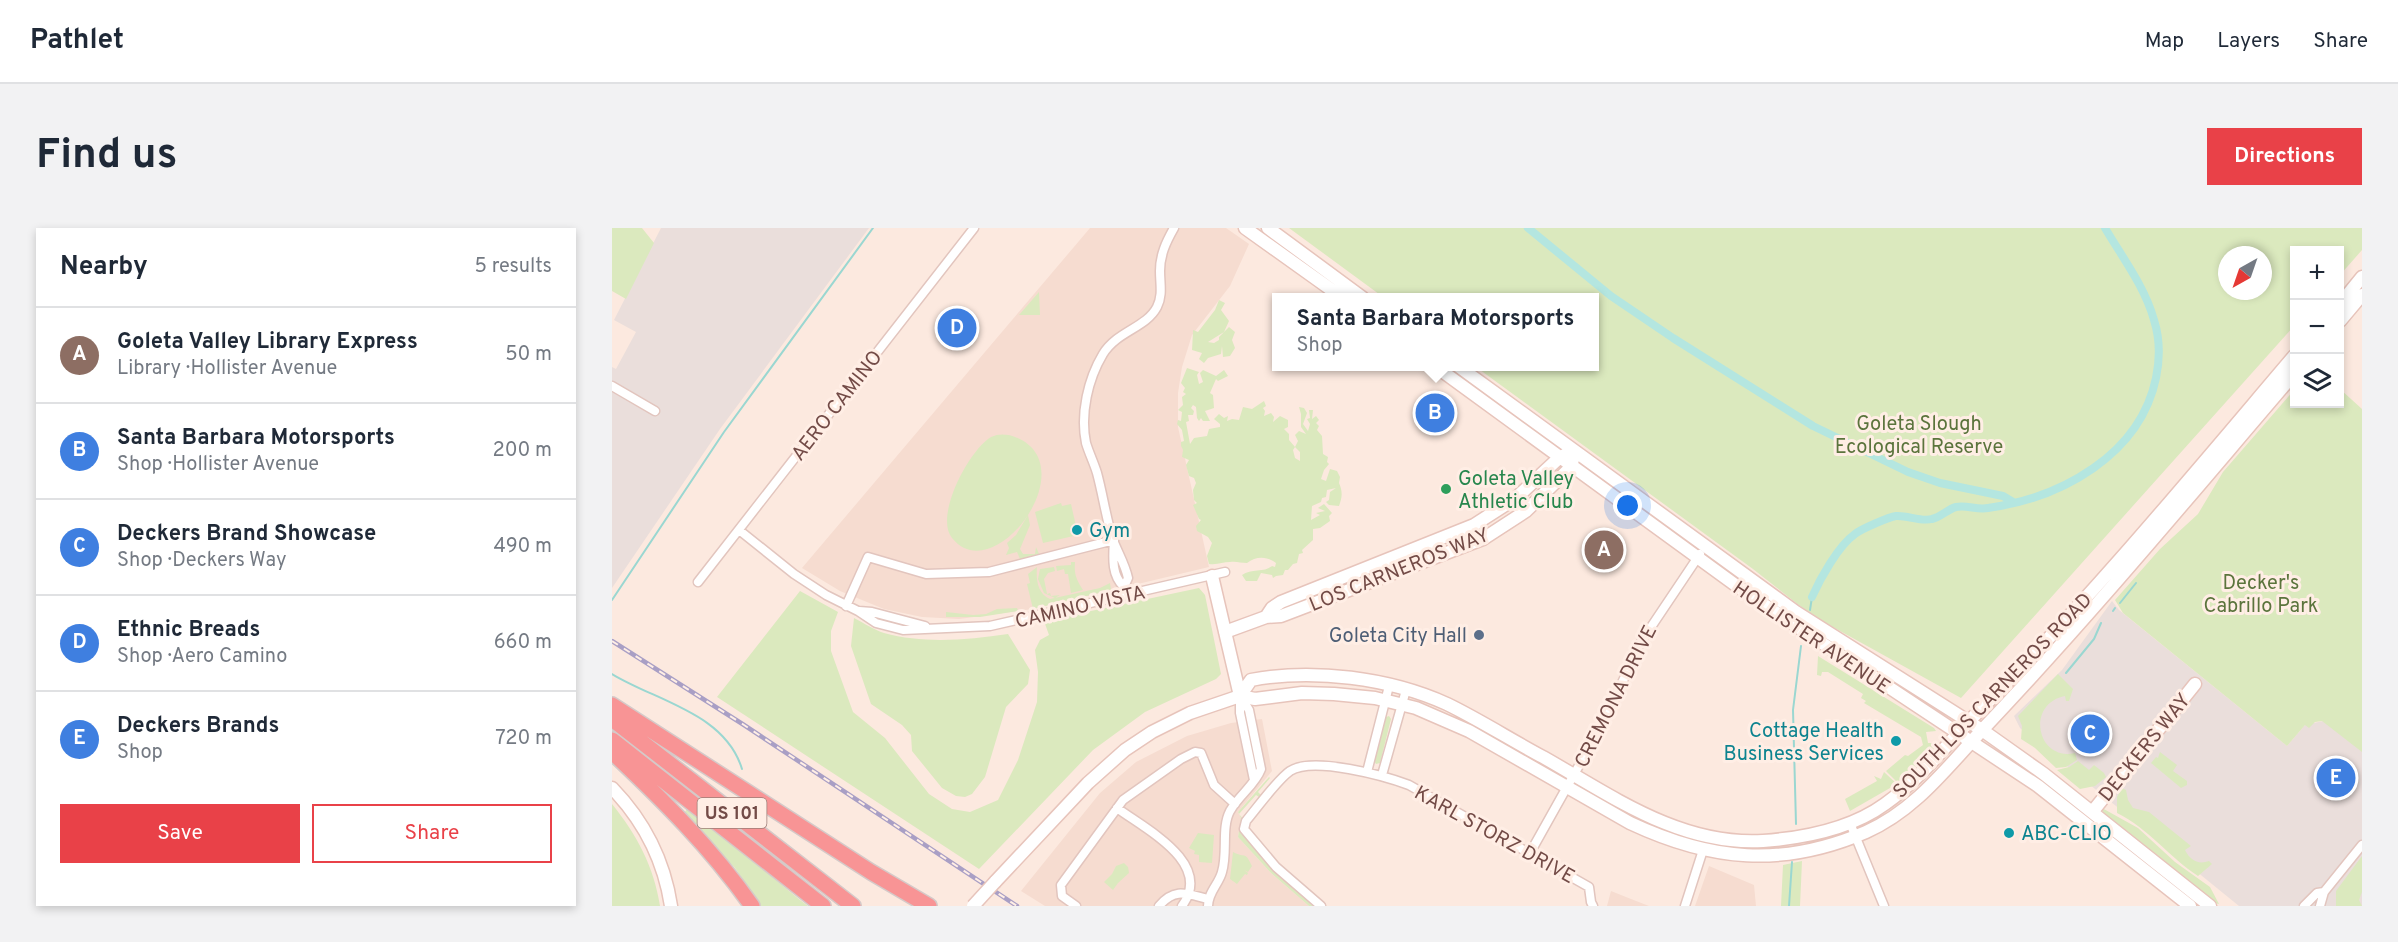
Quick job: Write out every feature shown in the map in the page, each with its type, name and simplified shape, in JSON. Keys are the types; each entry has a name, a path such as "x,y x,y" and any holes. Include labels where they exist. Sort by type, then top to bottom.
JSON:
{"highway":[{"path":"612,705 871,872 929,906"},
{"name":"US 101","path":"612,718 853,906"},
{"name":"US 101","path":"612,740 823,906"},
{"path":"612,752 661,798 741,890 752,906"}],"main road":[{"path":"1245,228 1337,293"},
{"path":"1268,228 1357,293"},
{"path":"2344,301 2361,286"},
{"path":"2344,314 2361,286"},
{"name":"SOUTH LOS CARNEROS ROAD","path":"1240,696 1251,680 1287,674 1343,676 1406,690 1475,718 1644,815 1684,831 1708,836 1761,841 1850,824 1886,804 1930,765 2101,582 2290,362"},
{"name":"HOLLISTER AVENUE","path":"1442,371 1697,558 1804,632 1972,741 2056,800 2190,906"},
{"name":"HOLLISTER AVENUE","path":"1465,371 1796,612 1982,730 2093,811 2210,906"},
{"name":"SOUTH LOS CARNEROS ROAD","path":"973,906 1088,783 1125,750 1152,732 1190,713 1240,696 1255,699 1302,693 1334,694 1402,704 1469,731 1647,831 1703,850 1749,856 1786,853 1854,836 1896,815 1930,787 2042,668 2290,380"},
{"path":"1571,466 1575,451"},
{"name":"LOS CARNEROS WAY","path":"1266,616 1281,602 1474,525 1516,498 1560,457 1575,451"},
{"name":"LOS CARNEROS WAY","path":"1225,632 1266,616 1281,616 1465,546 1498,530 1526,511 1571,466"},
{"path":"1377,563 1382,576"},
{"path":"1212,576 1240,696"},
{"name":"DECKERS WAY","path":"2093,811 2195,684"},
{"path":"612,788 628,806 652,843 667,882 671,906"},
{"path":"612,797 646,847 660,884 664,906"}],"street":[{"name":"AERO CAMINO","path":"698,582 974,228"},
{"path":"1125,591 1118,581 1113,565 1114,540 1097,472 1086,442 1084,422 1087,396 1099,361 1108,347 1118,337 1148,319 1156,308 1161,291 1161,255 1174,228"},
{"path":"612,386 655,411"},
{"name":"CAMINO VISTA","path":"738,530 802,579 846,606 858,610 876,623 898,630 990,626 1125,591 1225,572"},
{"path":"846,606 868,557 926,574 989,572 1114,540"},
{"name":"CREMONA DRIVE","path":"1530,853 1609,712 1639,645 1705,546"},
{"path":"1366,772 1389,686"},
{"path":"1382,776 1406,690"},
{"path":"1159,906 1170,895 1190,894 1208,902 1222,871 1226,825 1230,811 1258,778 1261,762 1249,710 1240,696"},
{"path":"1076,906 1065,899 1060,892 1061,885 1116,808 1151,778 1181,759 1199,752 1204,758 1214,785 1235,804"},
{"name":"KARL STORZ DRIVE","path":"1321,906 1276,867 1246,834 1244,825 1291,770 1314,767 1366,772 1409,785 1589,887 1593,906"},
{"path":"1116,808 1181,856 1190,877 1190,894 1182,906"},
{"path":"1850,824 1884,906"},
{"path":"2320,906 2324,892 2362,845"},
{"path":"1685,906 1703,850"},
{"path":"2304,906 2318,893 2324,892"}],"shaded area":[{"path":"661,228 869,228 720,429 612,588 612,367 616,369 636,332 614,320"},
{"path":"1090,228 1226,228 1249,244 1230,286 1192,335 1182,367 1178,393 1178,427 1209,567 1033,609 959,619 922,617 884,609 840,591 802,568"},
{"path":"2112,601 2119,610 2287,746 2305,725 2323,721 2362,751 2362,906 2239,906 2020,728 2014,716 2062,670"},
{"path":"1262,719 1272,771 1238,812 1241,818 1238,837 1271,873 1309,906 1045,906 1021,891 1100,793 1136,762 1187,736 1231,723"},
{"path":"1709,866 1754,885 1756,906 1695,906"},
{"path":"1611,891 1631,899 1649,906 1607,906"}],"green space":[{"path":"612,228 642,228 654,243 626,299 612,291"},
{"name":"Goleta Slough Ecological Reserve","path":"1289,228 2362,228 2362,250 2344,270 2344,246 2290,246 2290,330 1961,698 1822,621 1753,569 1481,371 1599,371 1599,293 1378,293"},
{"path":"1039,292 1040,315 1019,315"},
{"path":"1219,300 1225,303 1221,310 1229,321 1224,332 1229,327 1235,332 1232,340 1235,348 1230,356 1223,357 1222,346 1221,354 1208,358 1204,363 1199,359 1202,353 1192,350 1193,330 1198,332 1215,310","holes":["1224,332 1219,340 1214,343 1208,342"]},
{"path":"1187,368 1199,372 1197,375 1199,384 1203,382 1200,373 1203,370 1216,376 1224,370 1228,376 1218,381 1216,379 1210,393 1213,395 1214,408 1205,411 1210,421 1203,421 1201,418 1199,421 1196,407 1193,405 1191,408 1194,411 1193,415 1188,415 1189,421 1186,422 1190,444 1194,438 1207,436 1209,429 1220,427 1214,419 1219,414 1224,418 1228,416 1227,421 1239,420 1243,407 1252,409 1264,401 1266,406 1263,408 1264,416 1271,413 1274,417 1273,422 1280,416 1288,420 1288,427 1284,429 1295,447 1298,441 1295,435 1299,431 1306,434 1301,427 1299,407 1304,408 1307,413 1303,424 1308,431 1309,410 1313,410 1312,419 1316,416 1319,420 1316,423 1319,426 1317,430 1322,436 1323,454 1328,457 1329,464 1321,479 1326,481 1330,469 1337,471 1340,477 1341,500 1339,506 1329,505 1326,502 1329,500 1330,492 1336,488 1327,490 1326,497 1312,506 1311,520 1320,515 1316,513 1325,511 1318,508 1324,504 1332,513 1329,516 1330,521 1320,528 1313,529 1313,540 1302,550 1303,553 1299,554 1297,563 1285,570 1283,575 1273,578 1272,575 1261,573 1257,581 1246,581 1242,575 1275,567 1276,563 1265,558 1254,559 1247,563 1209,564 1207,556 1212,543 1208,537 1197,531 1196,526 1201,520 1193,505 1197,503 1194,500 1193,490 1196,483 1194,478 1189,476 1186,465 1189,460 1182,457 1181,442 1184,441 1182,430 1177,424 1178,420 1181,421 1182,412 1178,410 1183,405 1182,397 1186,394 1183,392 1185,388 1181,383","holes":["1295,447 1300,452 1300,461 1295,458 1293,450"]},
{"name":"Decker's Cabrillo Park","path":"2344,393 2362,409 2362,752 2322,721 2315,722 2309,728 2305,725 2287,746 2123,613 2115,600 2160,549 2198,514 2223,472 2290,395 2290,408 2344,408"},
{"path":"1009,435 1032,448 1041,468 1039,492 1028,515 1011,535 991,548 970,550 952,538 948,528 947,515 956,484 982,444 993,436"},
{"path":"1061,503 1062,506 1071,504 1078,535 1043,543 1035,512"},
{"path":"1028,515 1030,525 1020,549 1023,554 1035,554 1036,547 1039,554 1020,559 1017,552 1006,555 1009,548 1007,543 1016,535"},
{"path":"1071,562 1075,562 1076,576 1083,590 1071,593 1068,574 1065,574 1064,569 1057,571 1056,566 1071,565"},
{"path":"1037,567 1037,581 1040,589 1050,599 1100,588 1110,583 1111,590 1033,609 1027,584 1030,583 1028,574"},
{"path":"1054,567 1055,571 1048,573 1044,579 1047,594 1060,595 1055,598 1044,593 1038,579 1040,569"},
{"path":"1199,588 1205,595 1221,674 1216,679 1145,712 1093,750 979,869 717,697 800,591 838,612 831,631 831,651 853,712 885,738 929,794 952,809 970,812 998,800 1018,760 1037,702 1038,672 1035,650 1040,640 1049,635 1044,621"},
{"path":"1017,608 1018,611 980,617 946,617 946,612 973,615 986,614 997,609"},
{"path":"854,618 884,633 914,639 961,639 1008,634 1030,670 1028,684 1006,707 985,777 972,794 965,797 956,796 942,788 912,751 911,735 902,725 871,704 851,646"},
{"path":"1818,656 1936,731 1926,732 1928,743 1936,743 1935,748 1898,783 1886,771 1905,755 1908,756 1923,745 1921,737 1864,703 1866,701 1861,698 1863,694 1828,672 1822,672 1821,676 1817,675"},
{"path":"2058,674 2073,689 2069,701 2066,701 2065,696 2052,701 2044,710 2041,731 2045,741 2052,749 2062,753 2075,753 2077,760 2066,767 2056,768 2035,748 2021,739 2022,726 2018,716"},
{"path":"1389,716 1391,719 1380,763 1376,764 1374,761 1386,717"},
{"path":"2160,752 2177,765 2173,771 2187,781 2187,785 2181,788 2151,763 2156,757 2158,758"},
{"path":"2078,761 2089,770 2094,765 2106,777 2095,786 2080,789 2057,770 2069,767"},
{"path":"1884,772 1897,784 1850,811 1845,799 1877,781 1874,776 1881,779"},
{"path":"1269,777 1258,792 1261,795 1259,797 1256,795 1239,814 1238,812"},
{"path":"2122,788 2126,790 2133,808 2149,812 2191,846 2185,850 2192,859 2198,862 2209,861 2212,864 2198,876 2139,826 2117,813 2117,797"},
{"path":"612,804 643,852 649,865 660,906 612,906"},
{"path":"688,808 808,906 761,906 735,868 684,813"},
{"path":"2102,808 2138,828 2175,862 2210,887 2219,904 2214,903 2103,814"},
{"path":"1239,814 1243,819 1241,832 1272,869 1314,906 1309,906 1271,873 1238,837 1241,818"},
{"path":"1198,833 1214,835 1212,863 1199,862 1199,855 1194,854 1195,851 1189,848"},
{"path":"1233,852 1246,856 1252,866 1248,872 1244,870 1248,873 1247,875 1245,874 1237,884 1230,879"},
{"path":"2362,856 2362,892 2359,900 2362,906 2336,906 2336,891"},
{"path":"1802,861 1800,906 1781,906 1783,865"},
{"path":"1124,863 1129,873 1113,890 1104,882 1116,866"}],"waterway":[{"path":"612,600 724,432 873,228"},
{"path":"1528,228 1611,296 1813,426 1908,472 1940,483 2003,496 2013,502"},
{"path":"1812,597 1836,554 1849,539 1863,529 1896,516 1928,520 1956,507 1988,508 2016,503 2043,494 2069,483 2093,468 2115,450 2133,429 2147,405 2156,378 2159,356 2157,334 2145,296 2105,228"},
{"path":"2120,603 2136,583"},
{"path":"1810,610 1812,597"},
{"path":"2066,673 2094,639 2101,623"},
{"path":"1796,824 1793,710 1801,646"},
{"path":"612,674 705,721 721,734 733,750 742,769"},
{"path":"1789,906 1792,862"}],"railway":[{"path":"612,641 744,725 1017,906"}],"place":[{"name":"Ethnic Breads","path":"957,328"},
{"name":"Santa Barbara Motorsports","path":"1435,413"},
{"name":"Goleta Valley Athletic Club","path":"1446,489"},
{"name":"Gym","path":"1077,530"},
{"name":"Goleta Valley Library Express","path":"1604,550"},
{"name":"Goleta City Hall","path":"1479,635"},
{"name":"Deckers Brand Showcase","path":"2090,734"},
{"name":"Cottage Health Business Services","path":"1896,741"},
{"name":"Deckers Brands","path":"2336,778"},
{"name":"ABC-CLIO","path":"2009,833"}]}
